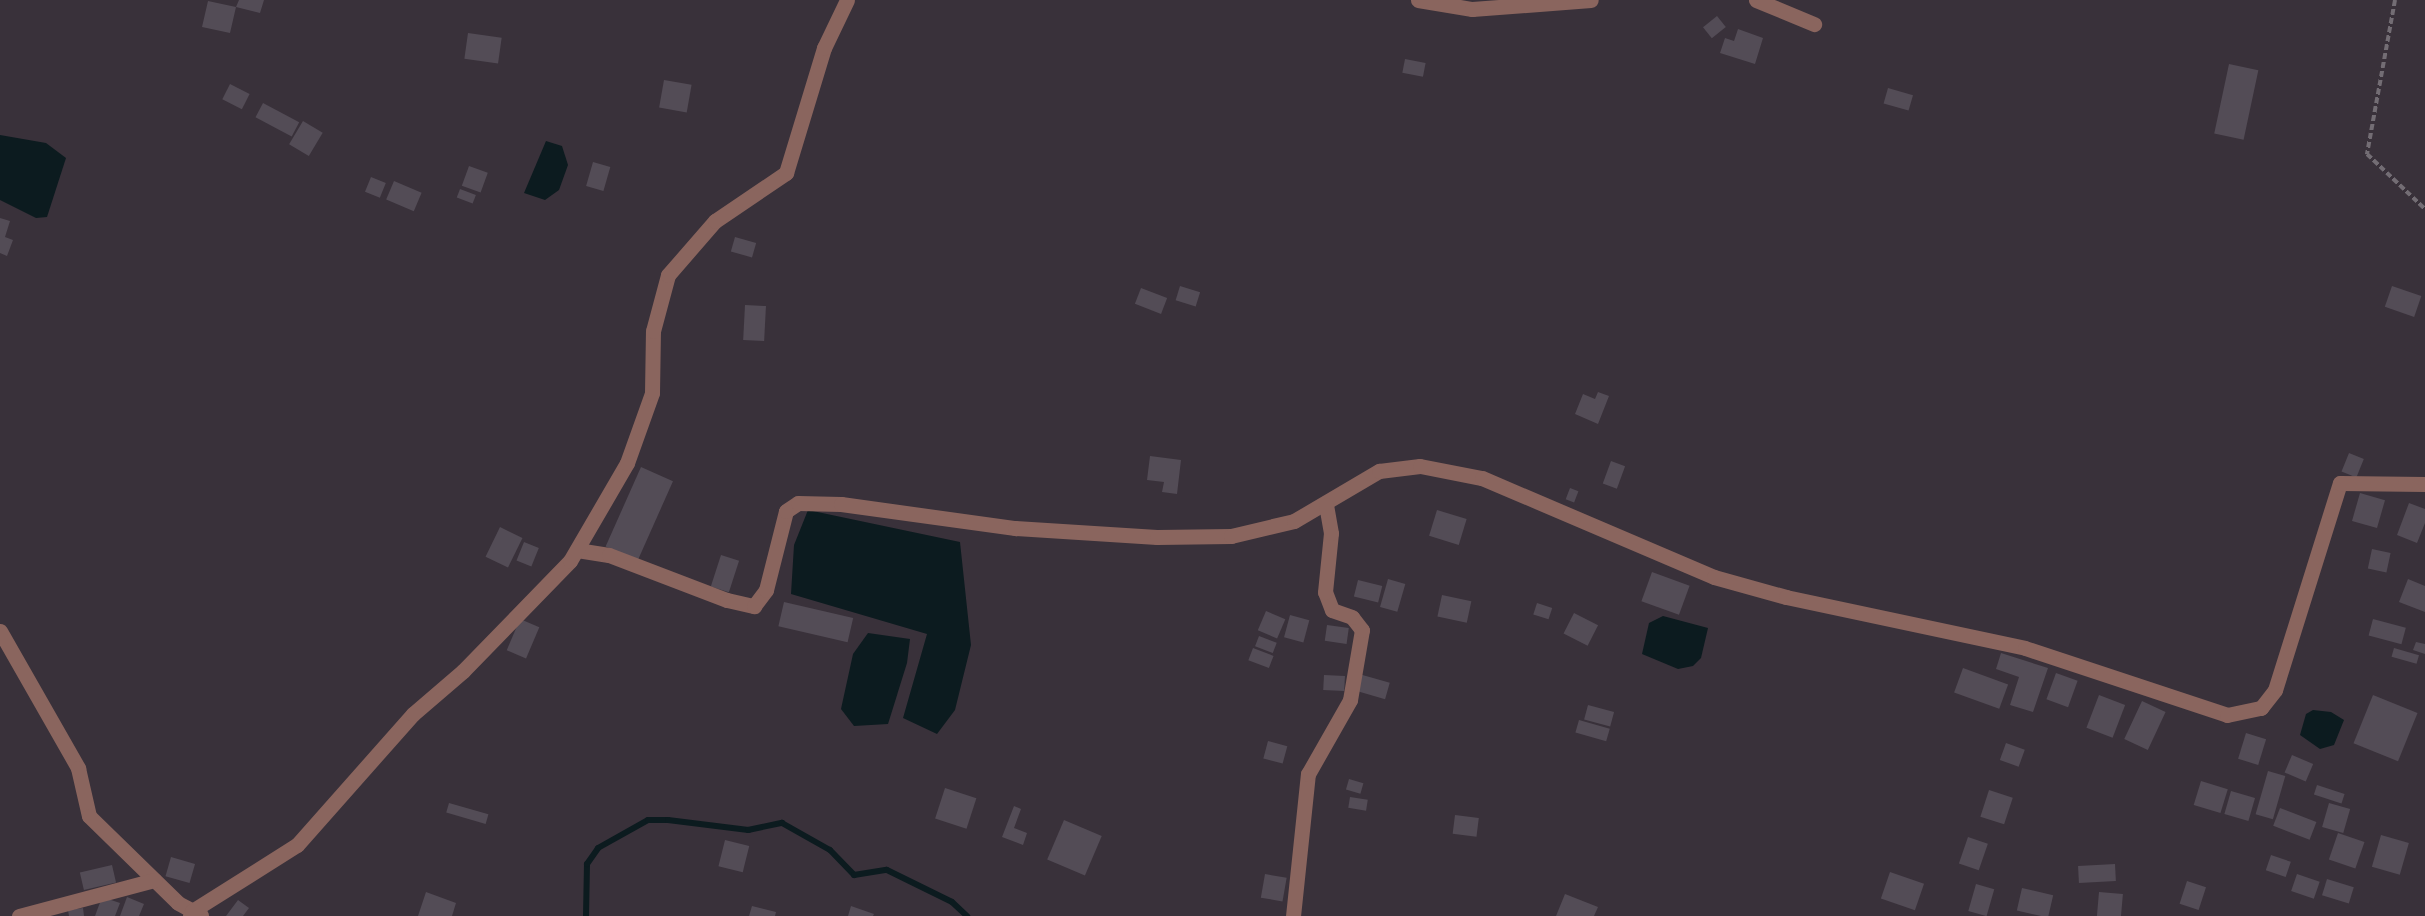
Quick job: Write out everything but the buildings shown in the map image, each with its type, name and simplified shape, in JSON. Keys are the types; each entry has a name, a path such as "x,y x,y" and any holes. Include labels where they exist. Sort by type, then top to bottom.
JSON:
{"street":[{"path":"0,631 78,768 89,816 154,880 195,914 297,845 413,714 463,671 577,550 627,463 652,393 653,331 668,275 715,221 786,173 824,48 847,0"},
{"path":"1418,0 1472,9 1591,0"},
{"path":"1756,0 1814,24"},
{"path":"577,550 609,555 727,600 754,606 766,590 786,511 798,503 841,504 1015,528 1157,537 1231,536 1294,521 1326,505 1379,471 1420,466 1482,478 1714,577 1786,597 2025,648 2227,715 2261,708 2275,690 2340,483 2425,484"},
{"path":"1293,916 1308,774 1350,700 1362,630 1352,617 1332,610 1324,592 1331,533 1326,505"},
{"path":"19,916 154,880"}],"path":[{"path":"2395,0 2367,154 2425,209"}],"shaded area":[{"path":"0,135 46,143 66,158 47,217 36,218 0,200"},
{"path":"546,141 562,146 568,165 559,190 545,200 524,193"},
{"path":"808,510 960,542 971,645 955,710 937,734 903,718 927,634 791,594 794,545"},
{"path":"1663,616 1708,628 1701,658 1693,666 1678,669 1642,654 1649,623"},
{"path":"868,633 910,639 907,663 888,724 854,726 841,709 853,654"},
{"path":"2313,710 2331,712 2344,720 2334,745 2320,749 2300,735 2306,714"}],"waterway":[{"path":"586,916 587,864 598,848 648,820 668,820 748,830 782,823 830,850 854,875 887,870 952,902 967,916"}]}
